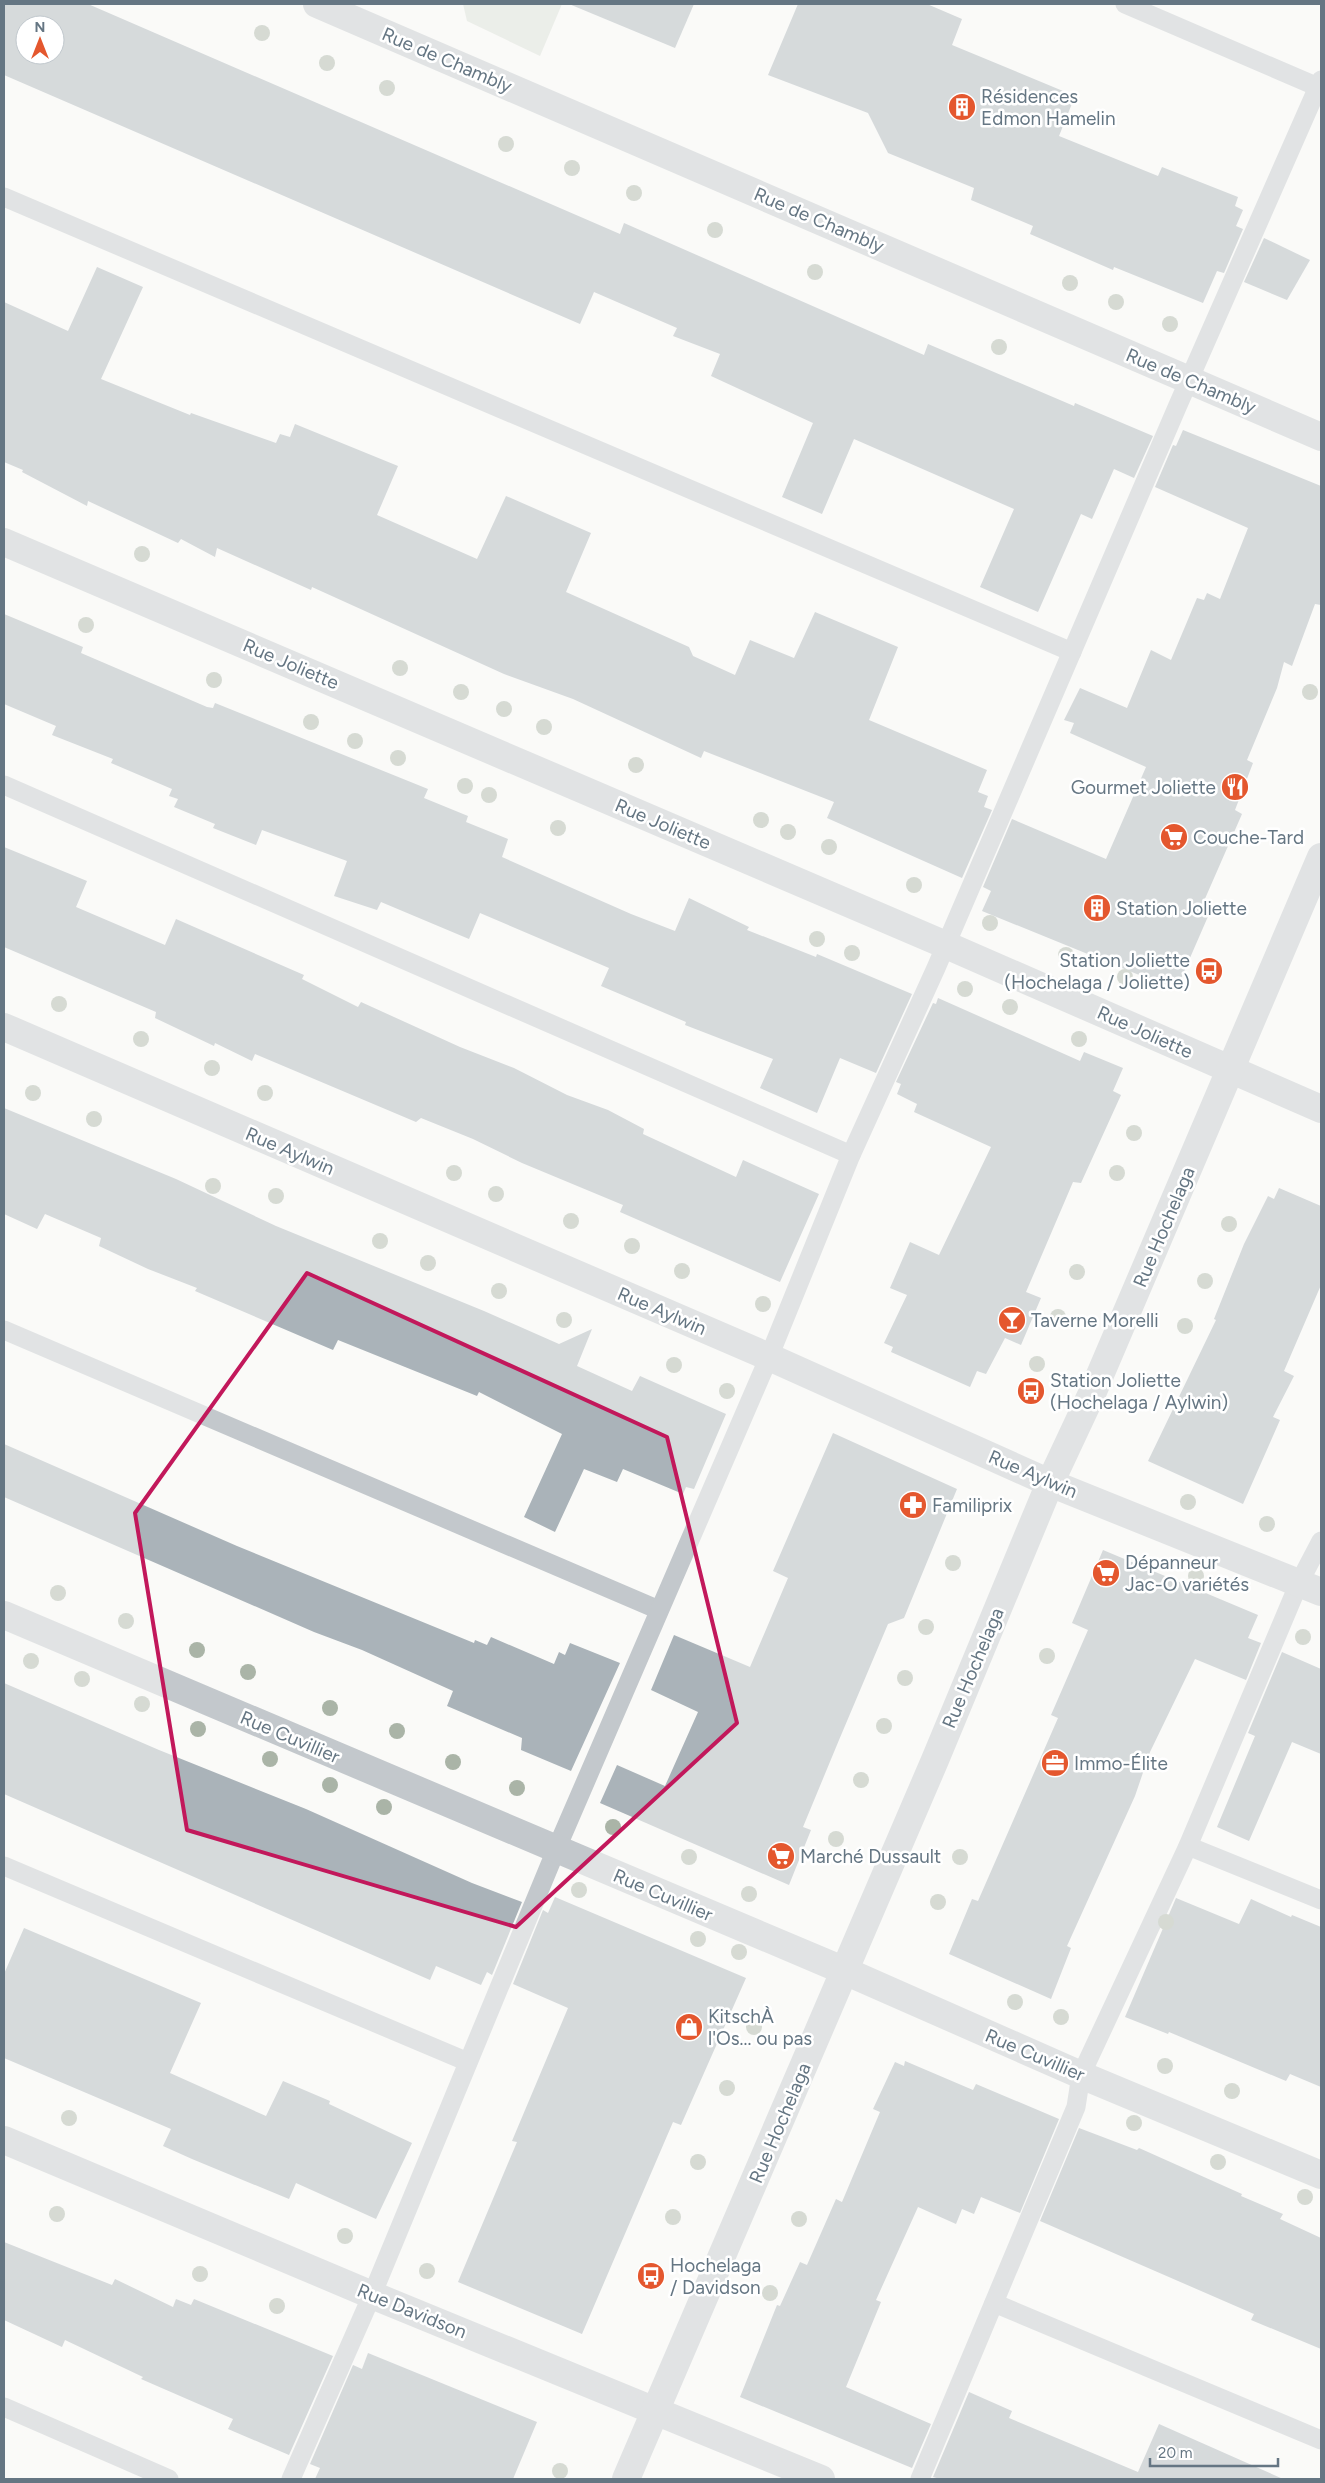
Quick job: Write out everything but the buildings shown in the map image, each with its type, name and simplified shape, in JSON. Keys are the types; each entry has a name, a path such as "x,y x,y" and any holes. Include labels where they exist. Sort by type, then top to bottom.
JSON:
{"street":[{"name":"Rue de Chambly","path":"317,4 1321,437"},
{"name":"Rue Joliette","path":"4,542 946,945 1321,1109"},
{"name":"Rue Hochelaga","path":"626,2479 845,1971 1050,1483 1094,1389 1321,857"},
{"name":"Rue Aylwin","path":"4,1027 769,1357 1050,1483 1310,1588"},
{"name":"Rue Cuvillier","path":"4,1615 845,1971 1081,2075 1321,2175"},
{"name":"Rue Davidson","path":"4,2140 372,2296 821,2479"}],"lane":[{"path":"291,2479 372,2296 556,1850 769,1357 851,1154 946,945 1189,380 1320,84 1124,4"},
{"path":"4,197 1072,652"},
{"path":"4,786 851,1154"},
{"path":"4,1330 659,1610"},
{"path":"920,2479 1076,2107 1081,2075 1310,1588 1321,1541"},
{"path":"1188,1846 1321,1900"},
{"path":"4,1866 468,2062"},
{"path":"994,2303 1321,2440"},
{"path":"4,2407 169,2479"}],"highlighted area":[{"path":"307,1273 667,1437 737,1723 516,1927 187,1830 135,1513"}],"shaded area":[{"path":"463,4 562,4 540,56 467,21"}],"place":[{"name":"Résidences Edmon Hamelin","path":"962,107"},
{"name":"Gourmet Joliette","path":"1235,787"},
{"name":"Couche-Tard","path":"1174,837"},
{"name":"Station Joliette","path":"1097,908"},
{"name":"Station Joliette (Hochelaga / Joliette)","path":"1209,971"},
{"name":"Taverne Morelli","path":"1012,1320"},
{"name":"Station Joliette (Hochelaga / Aylwin)","path":"1031,1391"},
{"name":"Familiprix","path":"913,1505"},
{"name":"Dépanneur Jac-O variétés","path":"1106,1573"},
{"name":"Immo-Élite","path":"1055,1763"},
{"name":"Marché Dussault","path":"781,1856"},
{"name":"KitschÀ l'Os... ou pas","path":"689,2027"},
{"name":"Hochelaga / Davidson","path":"651,2276"}]}
